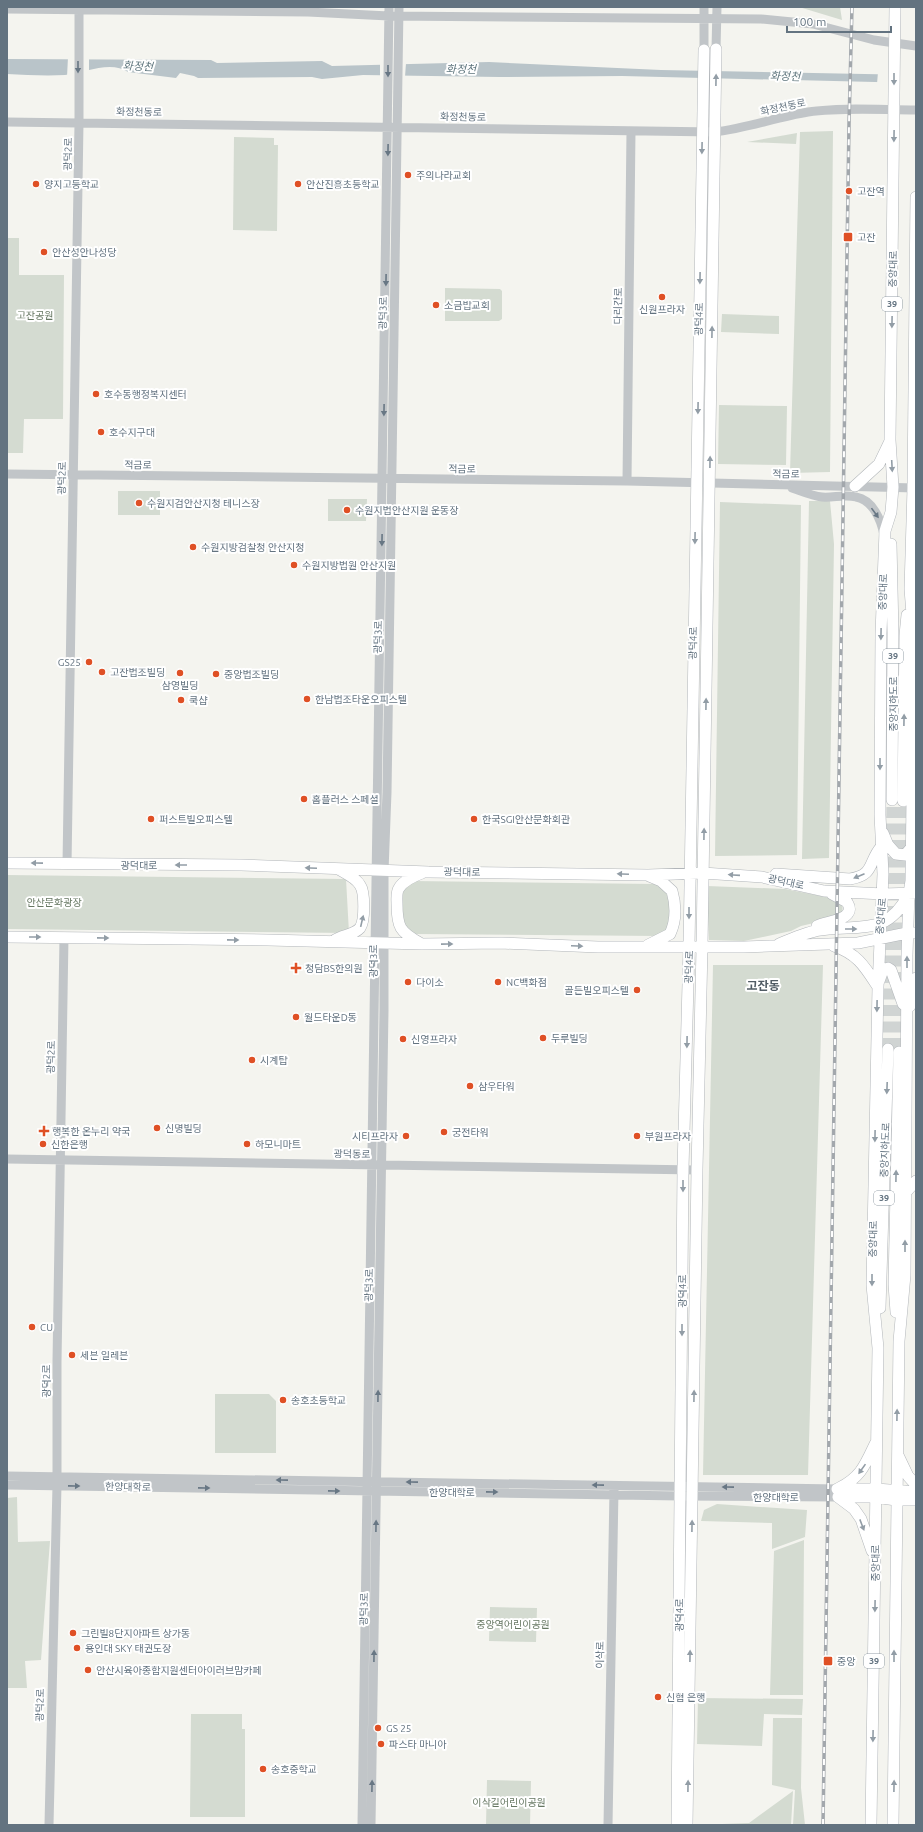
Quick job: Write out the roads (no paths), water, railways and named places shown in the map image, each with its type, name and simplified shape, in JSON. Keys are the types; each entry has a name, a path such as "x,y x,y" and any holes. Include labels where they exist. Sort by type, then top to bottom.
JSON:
{"main road":[{"name":"중앙대로","path":"872,1825 878,1348 872,1284 879,939 883,894 880,815 881,634 885,536 893,487 890,440 895,7"},
{"name":"광덕4로","path":"687,1825 716,49"},
{"name":"광덕4로","path":"677,1825 683,1169 689,947 704,50"},
{"name":"중앙대로","path":"893,1825 898,1341 905,1275 907,1014 912,933 911,882 913,845 915,640 910,589 915,488 916,197"},
{"path":"855,486 879,464 890,440"},
{"name":"중앙지하도로","path":"890,512 897,801 905,635 910,589"},
{"path":"880,815 884,838 896,854 905,855 913,845"},
{"path":"762,877 776,874 850,879 857,878 869,872 877,851 881,846"},
{"name":"광덕대로","path":"7,863 241,865 424,872 648,875 703,873 762,877 824,891 883,894 912,893"},
{"path":"332,942 341,936 355,932 359,929 363,920 363,890 360,884 349,875 337,869"},
{"path":"422,944 404,934 400,927 397,918 397,895 398,889 403,883 424,872"},
{"path":"643,947 670,934 674,923 672,891 660,881 648,875"},
{"path":"773,946 821,924 845,917 849,912 849,905 845,899 824,891"},
{"path":"806,932 829,929 859,929 881,924 904,904 912,893"},
{"path":"7,937 501,944 598,947 702,947 858,943 912,933"},
{"path":"827,944 845,950 855,956 864,965 878,987"},
{"path":"878,987 882,971 886,969 891,970 907,1014"},
{"path":"907,1014 914,994 916,978"},
{"name":"중앙지하도로","path":"878,1348 894,1049 894,1284 898,1341"},
{"path":"906,1155 916,1167"},
{"path":"906,1192 916,1181"},
{"path":"875,1560 861,1519 854,1509 837,1493 863,1470 877,1440"},
{"path":"897,1454 908,1476 916,1485"},
{"name":"한양대학로","path":"837,1493 875,1493 916,1497"},
{"path":"895,1555 900,1518 908,1503 916,1497"}],"street":[{"path":"704,7 704,50"},
{"path":"716,49 717,7"},
{"path":"7,9 79,8 394,12 760,19 799,22 838,30 874,40 916,46"},
{"name":"광덕2로","path":"67,864 79,123 79,8"},
{"name":"광덕3로","path":"372,1825 372,1481 380,871 387,792 388,478 394,12"},
{"name":"화정천동로","path":"7,122 715,132 732,130 823,110 916,110"},
{"name":"다리간로","path":"626,481 631,131"},
{"name":"적금로","path":"7,474 696,482 915,488"},
{"path":"779,484 821,497 856,497 866,502 879,518 885,536"},
{"name":"광덕2로","path":"49,1825 57,1481 57,1361 64,937"},
{"name":"광덕동로","path":"7,1160 697,1170"},
{"name":"한양대학로","path":"7,1476 57,1481 372,1491 614,1495 680,1491 837,1493"},
{"name":"한양대학로","path":"7,1485 57,1481 372,1481 614,1485 680,1491"},
{"name":"이삭로","path":"608,1825 614,1485"},
{"name":"광덕3로","path":"362,1825 372,1491"}],"water":[{"name":"화정천","path":"7,59 211,60 217,63 322,61 332,66 489,62 661,70 916,75 916,83 622,76 499,77 363,75 322,79 312,77 198,78 180,73 176,78 128,72 114,67 97,68 65,75 36,75 7,74"}],"tunnel":[{"path":"888,1049 892,800"},
{"path":"899,1049 903,801"}],"railway":[{"path":"823,1825 852,7"}],"place":[{"name":"주의나라교회","path":"408,175"},
{"name":"양지고등학교","path":"36,184"},
{"name":"안산진흥초등학교","path":"298,184"},
{"name":"고잔역","path":"849,191"},
{"name":"고잔","path":"848,237"},
{"name":"안산성안나성당","path":"44,252"},
{"name":"신원프라자","path":"662,297"},
{"name":"소금밥교회","path":"436,305"},
{"name":"호수동행정복지센터","path":"96,394"},
{"name":"호수지구대","path":"101,432"},
{"name":"수원지검안산지청 테니스장","path":"139,503"},
{"name":"수원지법안산지원 운동장","path":"347,510"},
{"name":"수원지방검찰청 안산지청","path":"193,547"},
{"name":"수원지방법원 안산지원","path":"294,565"},
{"name":"GS25","path":"89,662"},
{"name":"고잔법조빌딩","path":"102,672"},
{"name":"삼영빌딩","path":"180,673"},
{"name":"중앙법조빌딩","path":"216,674"},
{"name":"한남법조타운오피스텔","path":"307,699"},
{"name":"쿡샵","path":"181,700"},
{"name":"홈플러스 스페셜","path":"304,799"},
{"name":"퍼스트빌오피스텔","path":"151,819"},
{"name":"한국SGI안산문화회관","path":"474,819"},
{"name":"청담BS한의원","path":"296,968"},
{"name":"다이소","path":"408,982"},
{"name":"NC백화점","path":"498,982"},
{"name":"골든빌오피스텔","path":"637,990"},
{"name":"월드타운D동","path":"296,1017"},
{"name":"두루빌딩","path":"543,1038"},
{"name":"신영프라자","path":"403,1039"},
{"name":"시계탑","path":"252,1060"},
{"name":"삼우타워","path":"470,1086"},
{"name":"신명빌딩","path":"157,1128"},
{"name":"행복한 온누리 약국","path":"44,1131"},
{"name":"궁전타워","path":"444,1132"},
{"name":"시티프라자","path":"406,1136"},
{"name":"부원프라자","path":"637,1136"},
{"name":"신한은행","path":"43,1144"},
{"name":"하모니마트","path":"247,1144"},
{"name":"CU","path":"32,1327"},
{"name":"세븐 일레븐","path":"72,1355"},
{"name":"송호초등학교","path":"283,1400"},
{"name":"그린빌8단지아파트 상가동","path":"73,1633"},
{"name":"용인대 SKY 태권도장","path":"77,1648"},
{"name":"중앙","path":"828,1661"},
{"name":"안산시육아종합지원센터아이러브맘카페","path":"88,1670"},
{"name":"신협 은행","path":"658,1697"},
{"name":"GS 25","path":"378,1728"},
{"name":"파스타 마니아","path":"381,1744"},
{"name":"송호중학교","path":"263,1769"}],"district":[{"name":"고잔동","path":"763,985"}],"park label":[{"name":"고잔공원","path":"35,315"},
{"name":"안산문화광장","path":"54,902"},
{"name":"중앙역어린이공원","path":"513,1624"},
{"name":"이삭길어린이공원","path":"509,1802"}]}
